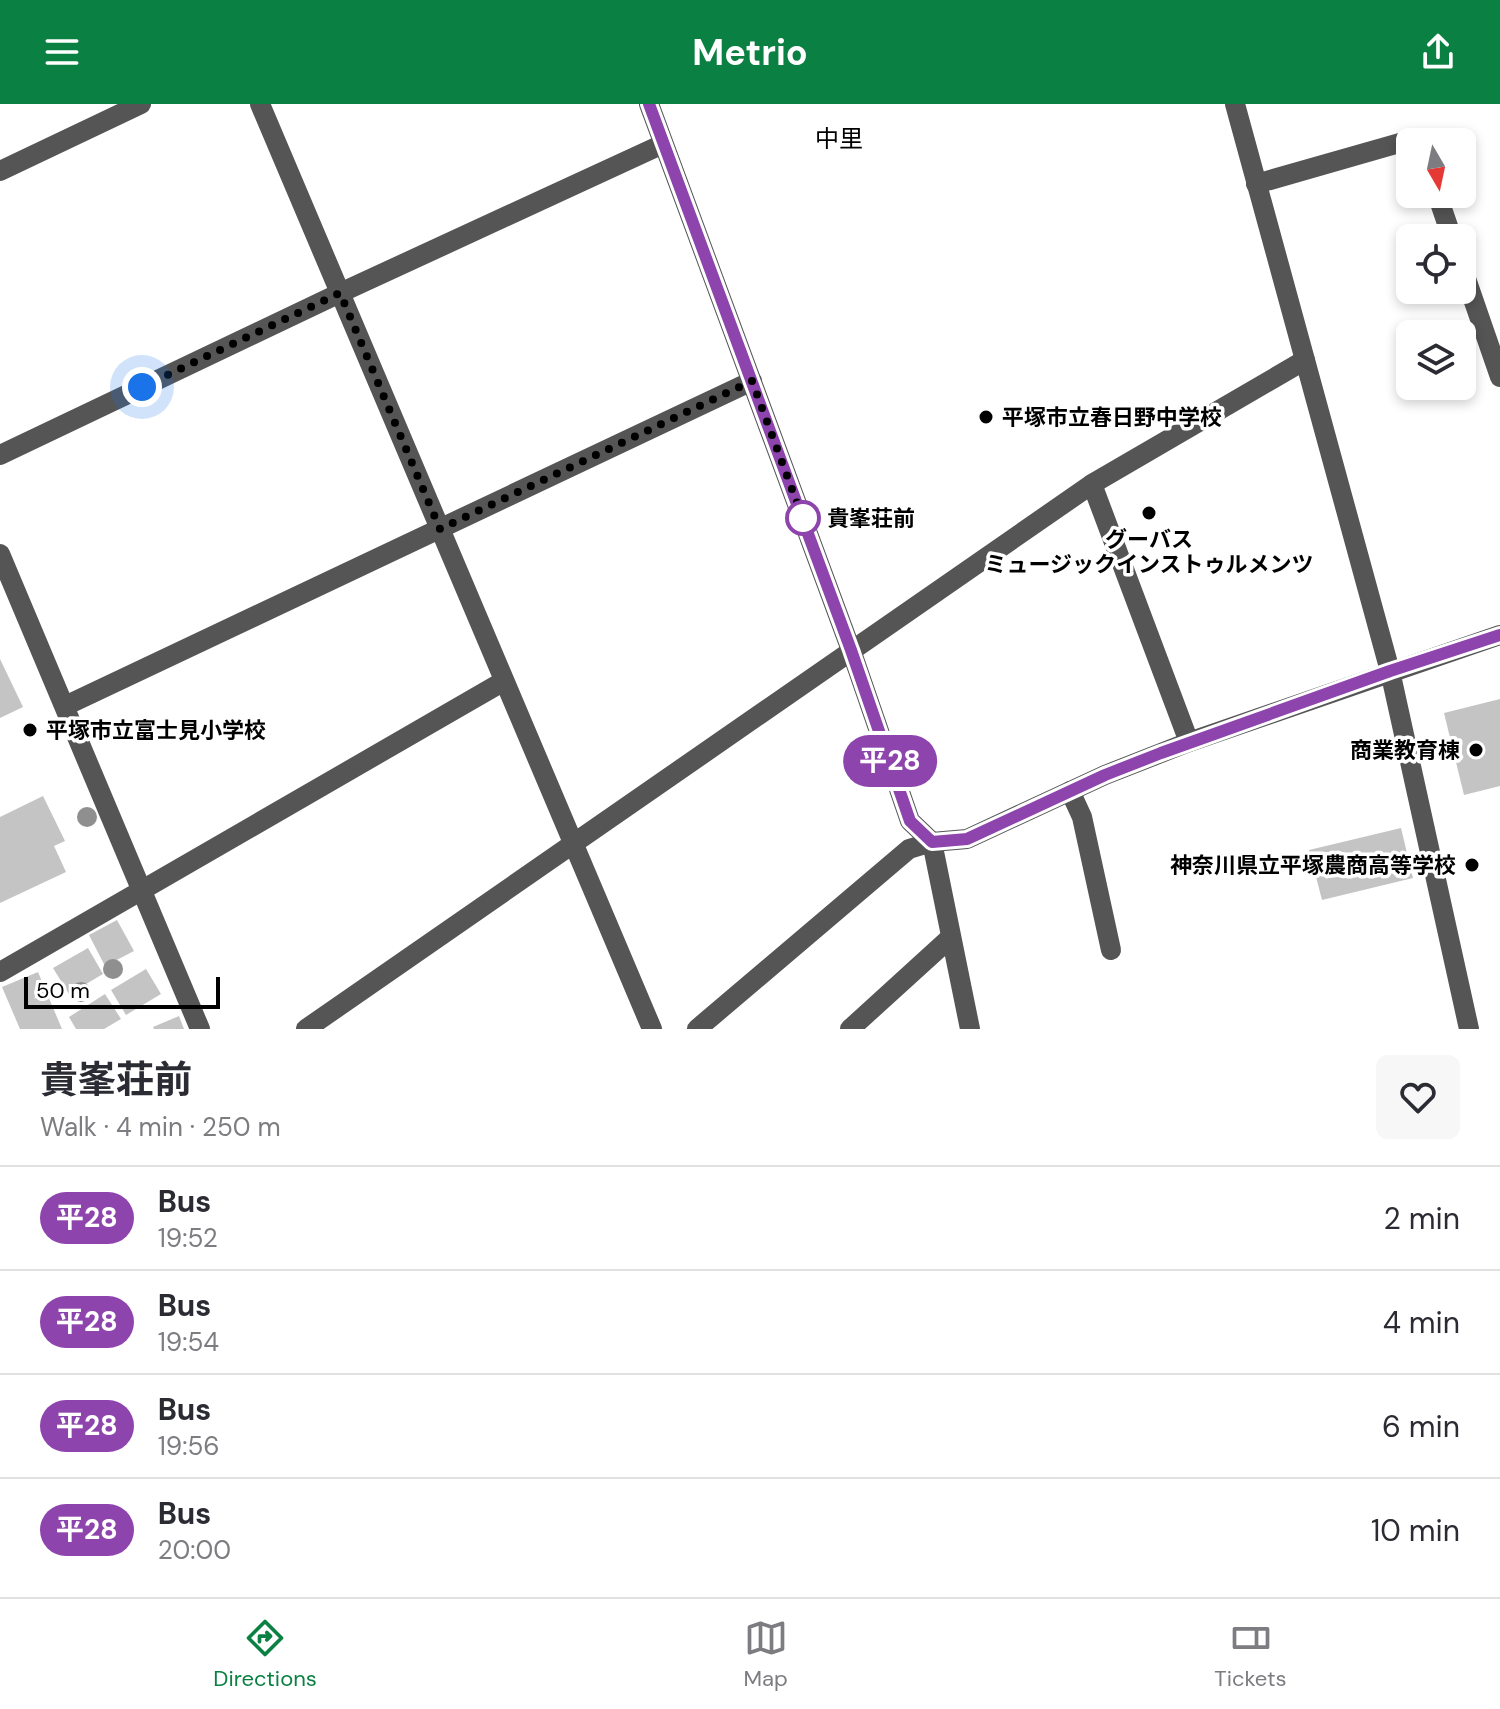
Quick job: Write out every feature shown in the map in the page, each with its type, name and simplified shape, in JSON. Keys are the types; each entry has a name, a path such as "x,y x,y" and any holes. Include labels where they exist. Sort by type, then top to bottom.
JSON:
{"street":[{"path":"0,171 141,104"},
{"path":"260,104 652,1029"},
{"path":"649,104 851,650 910,821 932,842 970,1029"},
{"path":"1235,104 1390,671 1469,1029"},
{"path":"0,455 663,144"},
{"path":"1256,184 1396,144"},
{"path":"1475,304 1500,377"},
{"path":"306,1029 1092,484 1305,360"},
{"path":"65,706 752,381"},
{"path":"1092,484 1189,742"},
{"path":"0,554 200,1029"},
{"path":"697,1029 909,849 932,842 967,839 1105,775 1189,742 1500,635"},
{"path":"0,972 504,681"},
{"path":"1070,791 1082,817 1111,950"},
{"path":"850,1029 950,938"}],"building":[{"path":"0,659 23,707 0,718"},
{"name":"商業教育棟","path":"1500,699 1500,786 1464,795 1444,713"},
{"path":"43,796 65,841 54,846 66,872 0,903 0,817"},
{"path":"1401,828 1413,878 1322,900 1309,850"},
{"path":"117,920 134,951 105,966 89,935"},
{"path":"88,948 103,974 69,994 53,968"},
{"path":"146,969 161,994 126,1015 111,990"},
{"path":"38,972 62,1029 20,1029 2,987"},
{"path":"105,994 121,1019 104,1029 76,1029 69,1017"},
{"path":"179,1016 184,1029 153,1027"}],"bus line":[{"name":"平28","path":"649,104 851,650 910,821 932,842 967,839 1105,775 1161,753 1500,635"}],"place":[{"name":"平塚市立春日野中学校","path":"986,417"},
{"name":"グーバス ミュージックインストゥルメンツ","path":"1149,513"},
{"name":"貴峯荘前","path":"803,518"},
{"name":"平塚市立富士見小学校","path":"30,730"},
{"name":"商業教育棟","path":"1476,750"},
{"name":"神奈川県立平塚農商高等学校","path":"1472,865"}],"district":[{"name":"中里","path":"839,138"}],"route":[{"path":"142,387 340,293 440,529 752,381 807,530 803,518"}]}
